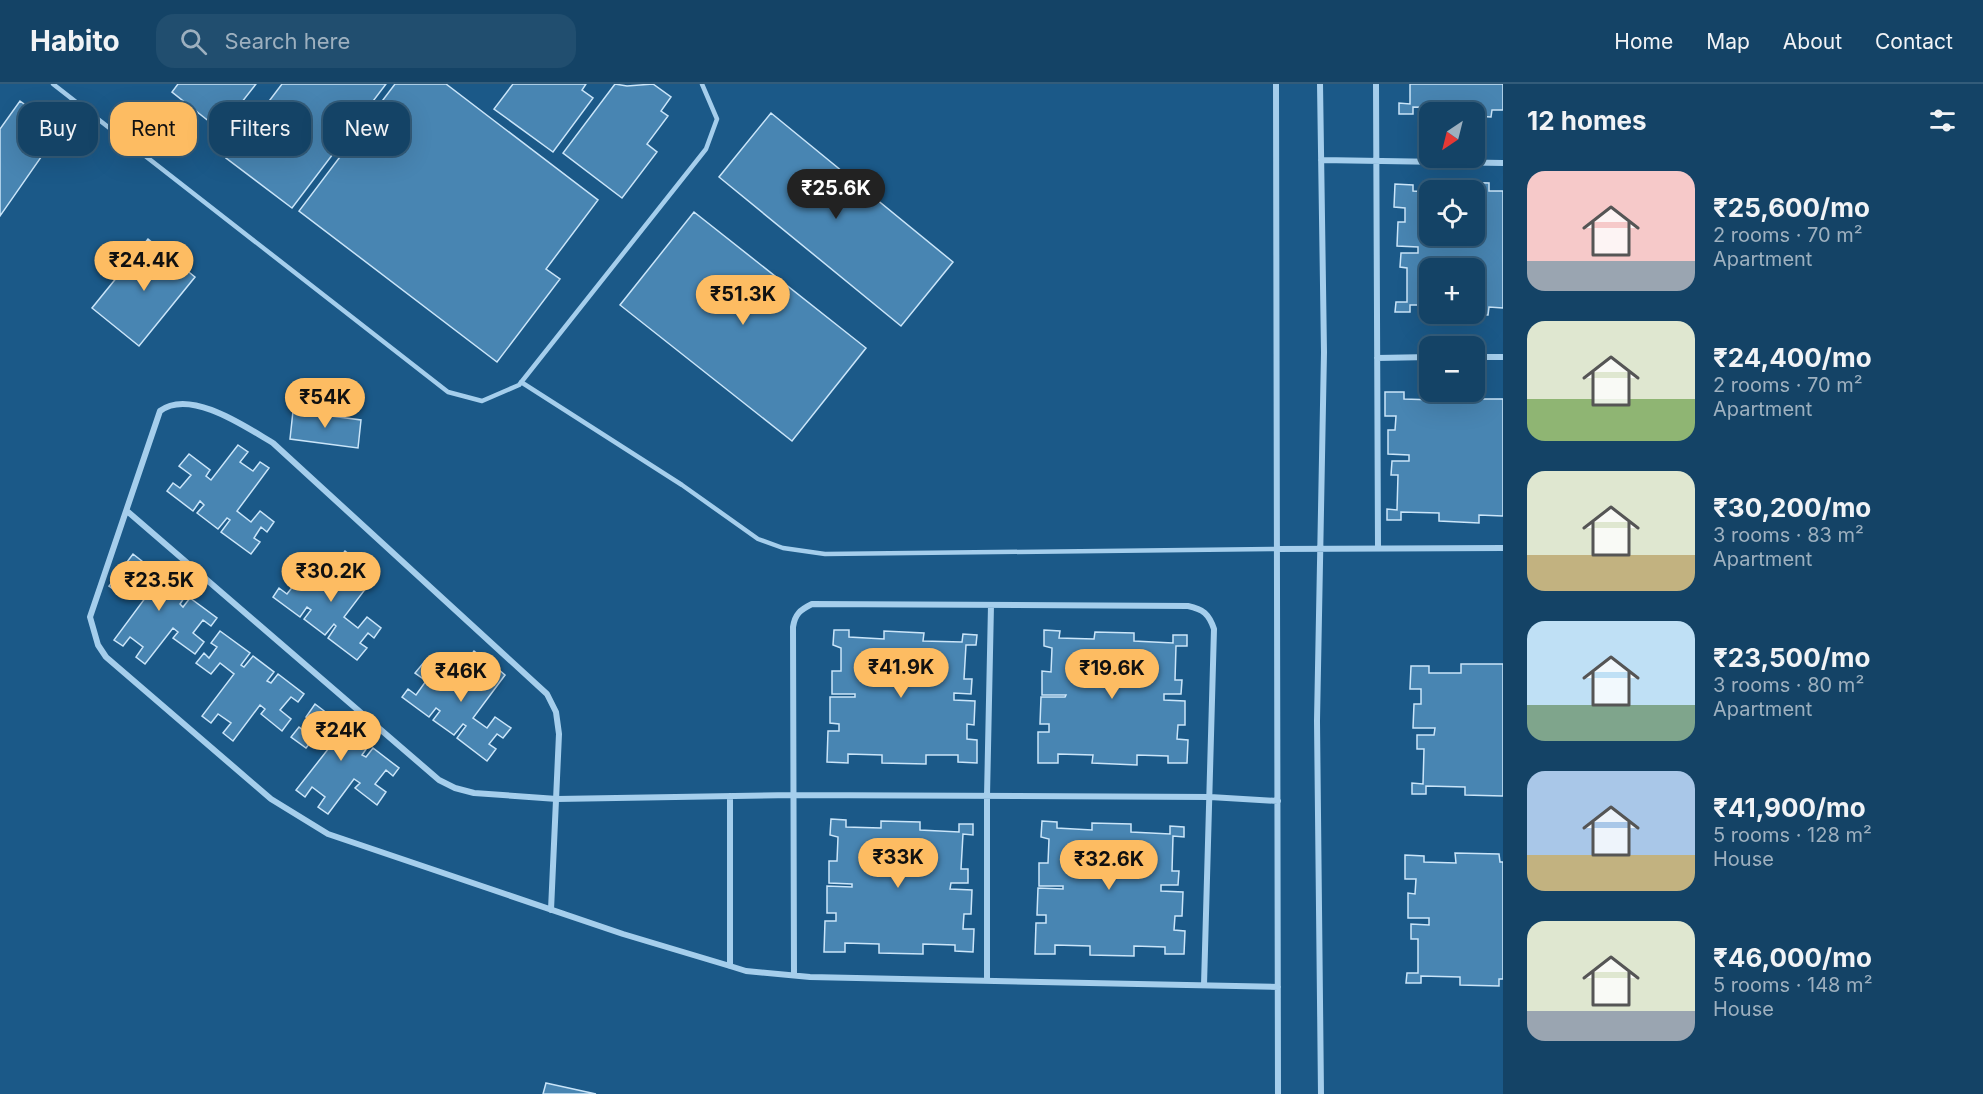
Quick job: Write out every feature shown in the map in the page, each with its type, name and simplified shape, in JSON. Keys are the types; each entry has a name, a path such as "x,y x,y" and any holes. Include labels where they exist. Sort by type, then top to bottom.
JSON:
{"street":[{"path":"1276,84 1278,1094"},
{"path":"1320,84 1323,352 1317,721 1321,1094"},
{"path":"1376,84 1378,548"},
{"path":"1321,160 1503,163"},
{"path":"1377,358 1419,357"},
{"path":"1485,357 1503,357"},
{"path":"551,909 559,734 556,712 547,694 273,443 213,410 179,404 168,405 160,411 90,617 98,645 106,657 271,799 300,819 361,846 551,909 746,971 794,975 987,981 1278,987"},
{"path":"127,511 439,780 455,788 474,793 557,799 794,795 1210,797 1278,801"},
{"path":"1277,549 1503,548"},
{"path":"794,975 793,627 795,616 802,609 812,604 1188,606 1200,609 1210,617 1214,629 1204,985"},
{"path":"987,981 987,796 991,605"},
{"path":"730,796 730,966"}],"lane":[{"path":"52,84 448,392 482,401 521,382 706,149 717,119 702,84"},
{"path":"521,382 682,485 758,539 783,548 825,554 1277,549"}],"building":[{"path":"178,84 256,84 242,102 209,102 209,121 197,112 197,102 185,102 172,92"},
{"path":"282,84 386,84 372,102 323,102 323,156 331,156 292,208 226,158 228,156 311,156 311,102 268,102"},
{"path":"395,84 446,84 598,200 546,269 560,279 497,362 299,211 341,156 410,156 410,102 381,102"},
{"path":"513,84 586,84 582,90 593,98 553,152 494,109"},
{"path":"615,84 627,86 653,84 671,97 661,111 668,116 647,144 657,152 622,198 563,153"},
{"path":"1410,84 1503,84 1503,110 1492,110 1491,117 1485,117 1485,102 1419,102 1419,107 1413,107 1413,114 1399,114 1399,103 1410,104"},
{"path":"18,104 18,156 42,156 0,216 0,129"},
{"path":"771,113 953,262 901,326 719,177"},
{"path":"1485,183 1489,183 1489,191 1503,191 1503,308 1489,307 1488,315 1485,315 1485,258 1419,258 1419,305 1410,305 1410,312 1395,312 1396,302 1407,302 1407,268 1400,267 1401,253 1418,253 1418,247 1397,246 1398,222 1405,222 1405,208 1394,207 1395,184 1413,185 1413,191 1419,191 1419,246 1485,246"},
{"path":"694,212 866,348 792,441 620,305"},
{"path":"148,239 195,277 139,346 92,308"},
{"path":"1385,392 1404,392 1404,399 1419,399 1419,402 1485,402 1485,399 1503,399 1503,516 1479,515 1479,523 1439,521 1439,513 1401,512 1401,520 1387,520 1387,509 1397,510 1398,475 1391,475 1392,461 1409,461 1409,455 1388,454 1388,430 1395,430 1396,416 1385,416"},
{"path":"293,411 361,420 358,448 290,439"},
{"path":"238,445 248,452 240,462 253,471 260,462 269,468 237,511 251,522 260,511 274,522 267,532 261,527 254,538 260,542 251,554 221,532 230,520 227,518 218,529 197,513 204,505 200,501 193,511 167,491 173,483 180,488 191,475 179,466 189,454 210,470 206,476 211,480"},
{"path":"345,551 354,558 347,567 360,577 367,568 376,575 344,617 358,628 367,617 381,628 374,638 368,633 360,643 367,648 357,660 328,638 336,626 334,624 325,635 304,619 311,610 307,607 300,617 273,597 279,588 287,594 297,581 286,572 296,560 317,576 313,582 318,586"},
{"path":"133,554 162,577 154,588 157,591 165,579 186,595 180,604 183,607 190,598 217,618 211,626 203,620 193,633 204,642 195,654 173,638 178,632 173,628 145,664 136,657 143,647 130,637 123,646 114,640 146,597 132,586 124,597 109,586 116,577 122,582 130,571 124,566"},
{"path":"834,630 849,630 849,637 884,639 884,631 924,633 923,641 962,642 963,634 977,635 976,645 966,645 964,679 972,679 971,694 954,693 954,700 975,701 974,725 967,724 967,739 977,740 977,763 958,762 958,755 926,755 926,764 882,763 882,755 848,754 848,763 827,762 828,731 839,731 839,724 830,723 830,697 855,697 855,694 832,694 832,671 841,671 841,648 833,645"},
{"path":"1044,630 1060,631 1059,638 1094,639 1095,632 1134,633 1134,641 1173,643 1173,635 1187,635 1187,646 1176,646 1175,680 1182,680 1181,694 1164,694 1164,700 1185,701 1185,725 1178,725 1177,739 1188,740 1187,763 1168,763 1168,756 1137,755 1137,765 1092,763 1093,755 1058,754 1058,763 1038,763 1038,732 1049,732 1049,724 1040,724 1041,697 1065,697 1066,695 1042,695 1042,671 1051,672 1052,648 1044,646"},
{"path":"220,631 250,653 241,665 244,667 253,656 274,672 267,681 271,683 278,674 304,694 298,702 291,697 280,710 291,719 282,731 261,714 265,709 260,705 233,741 223,733 231,723 218,714 211,723 202,716 234,674 220,663 211,674 196,663 204,653 209,658 217,647 211,643"},
{"path":"474,651 483,658 476,668 489,678 497,668 505,675 473,718 487,728 495,717 511,728 503,738 497,734 489,744 496,749 487,761 457,738 466,726 463,724 454,735 433,720 440,711 436,708 429,717 402,697 408,689 416,695 426,681 415,673 425,661 446,677 442,683 447,687"},
{"path":"1461,664 1503,664 1503,796 1465,795 1465,787 1426,786 1426,794 1412,794 1412,783 1423,784 1424,749 1417,749 1417,735 1434,735 1435,728 1413,728 1414,704 1421,704 1421,689 1410,689 1411,666 1429,666 1429,673 1461,673"},
{"path":"315,704 345,727 336,739 339,741 348,730 369,745 362,755 366,757 373,748 399,768 393,776 386,770 375,784 386,792 377,805 355,788 360,783 354,779 328,814 318,807 325,797 312,787 305,797 296,790 329,748 315,737 306,748 291,737 299,727 304,731 312,721 306,717"},
{"path":"831,819 846,820 846,827 881,828 881,821 920,822 920,830 959,832 959,824 973,824 973,835 963,834 961,869 968,869 968,883 951,883 950,889 972,890 971,914 964,914 963,929 974,929 973,952 955,951 955,945 923,944 923,954 879,953 879,944 845,943 845,952 824,952 825,921 836,921 836,913 827,913 827,886 852,887 852,884 829,883 829,861 837,861 838,837 830,835"},
{"path":"1042,821 1057,822 1057,828 1092,830 1092,823 1131,824 1131,832 1170,834 1170,826 1184,827 1184,837 1173,836 1172,871 1179,871 1178,885 1161,885 1161,891 1183,892 1182,916 1175,916 1174,930 1185,931 1184,954 1165,954 1165,947 1134,946 1134,956 1090,955 1090,946 1055,945 1055,954 1035,954 1036,923 1046,923 1046,915 1037,915 1038,888 1063,889 1063,886 1039,886 1039,863 1048,863 1049,839 1041,837"},
{"path":"1455,853 1499,854 1500,862 1503,862 1503,979 1499,979 1499,986 1460,985 1460,977 1421,976 1421,983 1406,983 1407,973 1418,973 1418,939 1411,939 1411,924 1429,925 1429,918 1408,918 1408,893 1415,894 1416,879 1405,879 1405,855 1424,856 1424,862 1456,863"},
{"path":"546,1083 596,1094 543,1094"}]}
